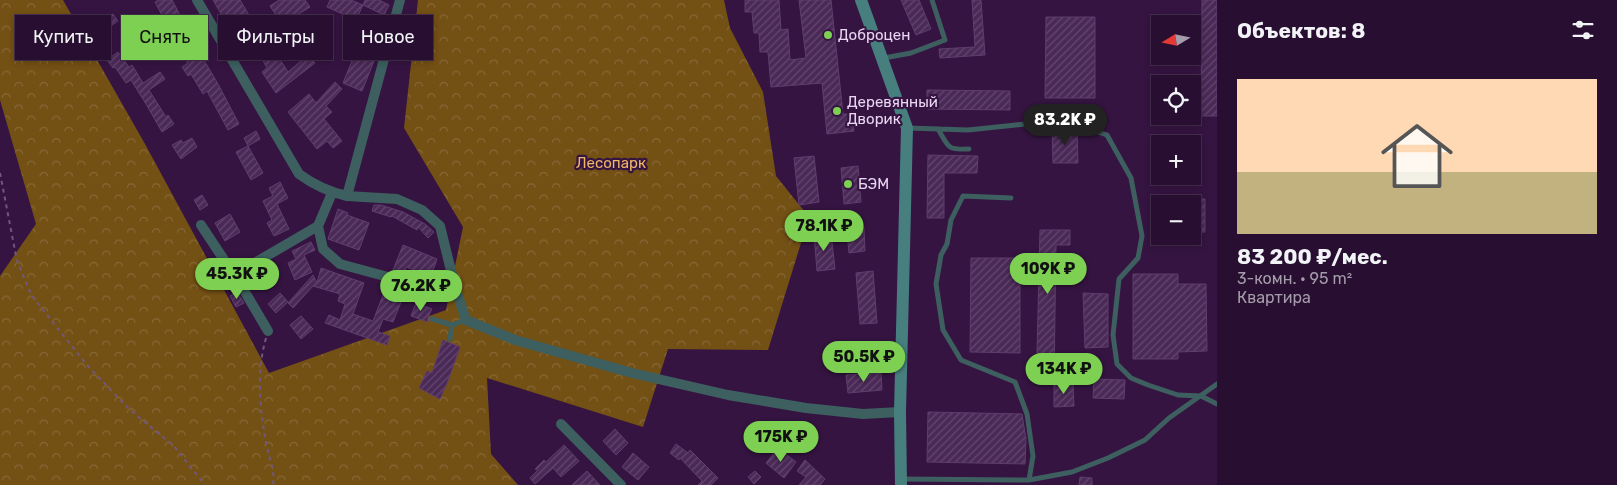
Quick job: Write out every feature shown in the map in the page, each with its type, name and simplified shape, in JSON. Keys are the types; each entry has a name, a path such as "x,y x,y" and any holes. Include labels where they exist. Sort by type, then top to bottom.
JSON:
{"main road":[{"path":"862,0 907,128 900,412 901,482"}],"street":[{"path":"197,0 299,174 312,184 332,193 347,196 397,199 422,210 440,226 455,287 466,320 533,346 632,373 728,395 806,408 863,414 900,412"},
{"path":"347,196 400,0"},
{"path":"332,193 318,226 323,248 340,264 426,286"},
{"path":"201,226 268,331"},
{"path":"234,276 318,226"},
{"path":"561,424 621,485"}],"lane":[{"path":"883,58 911,53 945,40 932,0"},
{"path":"907,128 968,130 1035,123 1074,124 1108,135 1130,178 1142,236 1138,258 1119,279 1114,334 1117,364 1131,378 1148,385 1178,395 1201,396 1217,404"},
{"path":"938,129 948,147 956,150 970,150"},
{"path":"1011,198 963,196 951,220 947,244 940,255 936,284 943,330 961,360 1015,382 1027,414 1034,456 1029,480"},
{"path":"432,319 452,325 466,320"},
{"path":"450,339 452,325"},
{"path":"901,482 1029,480 1072,472 1108,458 1145,440 1169,418 1217,384"},
{"path":"1029,480 1034,485"}],"path":[{"path":"0,173 17,260 32,296 87,365 131,411 173,445 205,485"},
{"path":"426,286 455,287"},
{"path":"268,331 263,350 260,375 260,408 274,476 274,485"}],"green space":[{"name":"Лесопарк","path":"0,0 63,0 72,15 15,15 15,60 97,60 145,144 269,373 446,310 463,227 404,128 411,60 433,60 433,15 416,15 418,0 724,0 730,28 763,92 776,176 809,217 768,350 668,349 643,427 487,378 491,454 518,485 0,485 0,276 36,224 0,100"}],"building":[{"path":"159,0 172,0 180,15 162,15 155,2"},
{"path":"213,0 240,0 249,15 222,15"},
{"path":"279,0 305,0 310,7 297,15 276,15 270,6"},
{"path":"330,0 351,0 363,5 358,15 345,15 327,7"},
{"path":"365,0 379,0 389,5 384,15 363,5"},
{"path":"745,0 779,0 781,30 788,29 790,60 806,58 799,0 831,0 843,114 851,114 854,131 827,134 822,83 771,87 768,52 760,52 759,33 754,33 752,12 745,12"},
{"path":"901,0 919,0 931,29 916,35"},
{"path":"972,0 981,0 985,55 940,58 939,49 975,47"},
{"path":"1202,0 1217,0 1217,116 1201,116"},
{"path":"113,14 118,21 111,26 111,16"},
{"path":"1046,17 1095,17 1095,98 1045,98"},
{"path":"118,52 121,60 124,60 129,67 132,65 143,83 160,72 165,79 149,90 166,117 168,115 174,124 162,132 131,80 126,83 115,67 113,68 107,60 111,60 111,57"},
{"path":"186,60 204,60 239,124 228,130 207,91 203,94 191,74 188,76 182,67 188,63"},
{"path":"263,60 280,60 288,72 302,60 312,60 315,63 276,93 262,72 267,68"},
{"path":"348,60 374,61 362,91 343,83 352,61"},
{"path":"335,82 342,89 326,106 332,112 324,119 342,141 333,148 327,141 317,149 288,112 309,94 316,103"},
{"path":"927,90 1010,91 1010,110 927,109"},
{"path":"1052,129 1077,130 1078,163 1053,163"},
{"path":"256,131 260,139 248,146 244,138"},
{"path":"192,138 197,147 181,159 172,145 181,140 183,143"},
{"path":"248,146 263,173 251,180 236,152"},
{"path":"928,155 978,156 977,173 944,173 944,218 927,218"},
{"path":"814,156 819,202 799,205 794,158"},
{"path":"858,166 861,202 844,204 841,168"},
{"path":"280,182 288,198 277,204 289,229 274,236 267,223 272,220 263,201 273,196 269,188"},
{"path":"202,195 208,205 200,210 194,200"},
{"path":"1201,199 1205,199 1205,232 1201,232"},
{"path":"374,205 381,205 403,212 425,224 434,232 428,238 418,227 417,230 392,216 372,211"},
{"path":"338,209 348,213 347,215 369,223 359,250 328,239"},
{"path":"230,214 240,232 225,241 215,223"},
{"path":"864,228 865,251 849,253 847,231"},
{"path":"1040,230 1070,230 1070,245 1056,245 1054,378 1044,377 1045,353 1037,353"},
{"path":"831,233 835,269 817,271 814,234"},
{"path":"311,242 315,250 304,255 312,272 295,280 288,263 296,259 292,251"},
{"path":"403,245 437,259 431,276 406,267 404,274 393,270"},
{"path":"971,258 1020,258 1020,353 970,352"},
{"path":"217,262 226,275 210,284 202,271"},
{"path":"321,268 364,283 353,314 373,321 383,295 401,302 393,322 383,319 378,332 390,336 387,345 325,323 329,315 340,320 345,304 338,301 340,294 313,286 293,308 288,303 313,275 317,283"},
{"path":"873,271 877,323 860,324 856,273"},
{"path":"1133,274 1178,274 1178,284 1206,284 1207,351 1178,352 1178,359 1133,359"},
{"path":"237,292 244,303 236,307 230,296"},
{"path":"280,293 288,302 276,313 268,304"},
{"path":"1083,293 1108,294 1108,347 1085,348"},
{"path":"416,303 432,309 428,322 411,316"},
{"path":"301,316 313,329 301,339 290,325"},
{"path":"443,340 460,347 440,399 419,388 427,371 432,373"},
{"path":"881,373 882,390 848,393 846,375"},
{"path":"1094,379 1125,380 1124,399 1093,398"},
{"path":"1073,383 1074,406 1054,407 1054,384"},
{"path":"928,412 1022,414 1026,439 1025,464 927,462"},
{"path":"615,429 628,443 616,455 603,441"},
{"path":"676,444 688,453 690,450 718,478 711,485 698,485 702,481 680,458 679,460 670,453"},
{"path":"564,445 579,461 561,477 553,468 535,484 530,478 538,470 535,469 544,460 546,462"},
{"path":"778,448 796,462 784,478 766,463"},
{"path":"633,453 649,467 638,480 622,467"},
{"path":"805,460 825,479 820,485 799,485 806,477 797,471"},
{"path":"587,471 600,485 572,485"},
{"path":"755,471 761,477 754,484 748,477"},
{"path":"1080,477 1092,478 1092,485 1079,485"}],"place":[{"name":"Доброцен","path":"828,35"},
{"name":"Деревянный Дворик","path":"837,111"},
{"name":"БЭМ","path":"848,184"}]}
